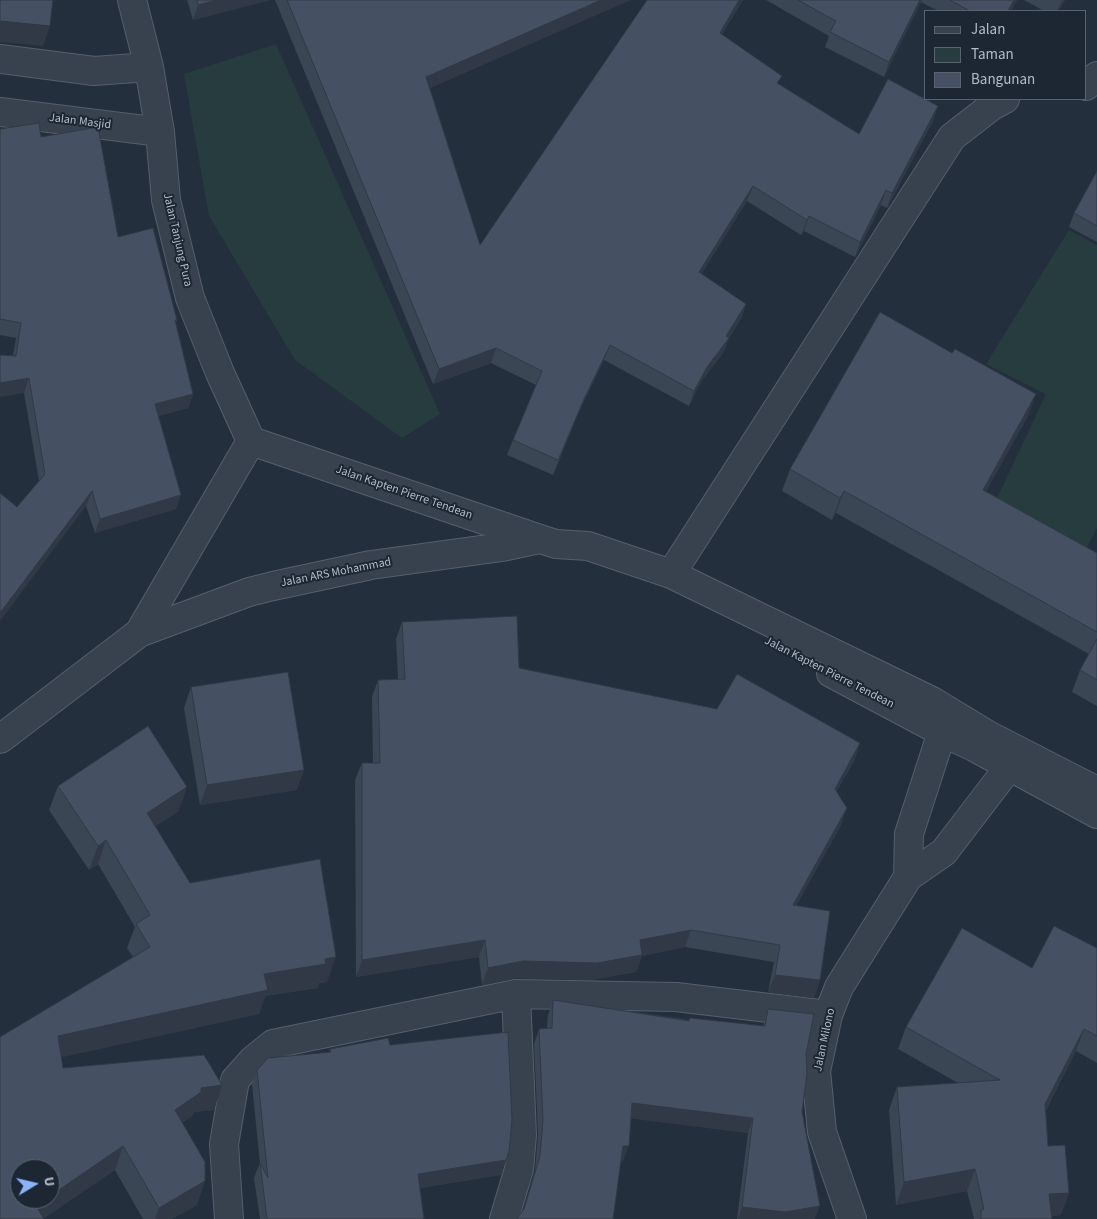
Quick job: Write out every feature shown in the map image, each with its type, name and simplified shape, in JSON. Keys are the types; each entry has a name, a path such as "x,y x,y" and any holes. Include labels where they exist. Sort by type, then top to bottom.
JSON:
{"street":[{"name":"Jalan Tanjung Pura","path":"132,0 149,67 160,132 166,200 190,298 220,373 252,441"},
{"path":"0,59 94,70 149,67"},
{"path":"1087,85 1097,76"},
{"path":"671,574 952,137 992,106 1003,100"},
{"name":"Jalan Masjid","path":"0,112 160,132"},
{"name":"Jalan Kapten Pierre Tendean","path":"252,441 548,541 588,546 671,574 932,701 1010,767 1097,814"},
{"name":"Jalan ARS Mohammad","path":"139,633 252,441"},
{"name":"Jalan Kapten Pierre Tendean","path":"548,541 584,562 662,590 848,681 942,732 979,739 1097,791"},
{"name":"Jalan ARS Mohammad","path":"0,739 139,633 248,592 371,565 548,541"},
{"path":"908,877 909,834 942,732"},
{"path":"908,877 944,852 1010,767"},
{"name":"Jalan Milono","path":"852,1219 822,1132 816,1071 828,1014 839,987 908,877"},
{"path":"229,1219 224,1144 235,1080 253,1060 273,1044 516,994 676,997 828,1014"},
{"path":"504,1219 519,1169 522,1135 516,994"}],"green space":[{"path":"276,44 440,414 402,438 295,360 209,216 184,74"},
{"path":"1069,230 1097,245 1097,528 1079,562 991,511 1046,394 986,364"}],"building":[{"path":"0,0 53,0 50,26 0,21"},
{"path":"197,0 217,0 198,5"},
{"path":"287,0 601,0 426,77 480,245 647,0 739,0 720,33 782,76 777,83 859,134 888,79 938,106 892,193 886,190 860,242 809,216 807,220 753,186 699,272 746,304 726,336 729,338 707,367 694,391 610,345 558,460 513,440 542,371 496,348 439,369"},
{"path":"798,0 920,0 889,62 830,32 836,21"},
{"path":"950,0 1014,0 1009,10 968,10"},
{"path":"39,123 41,137 98,127 118,237 153,228 177,320 175,320 193,394 155,404 181,495 100,519 92,491 0,613 0,493 17,507 45,474 29,378 0,383 0,355 16,356 21,323 0,319 0,129"},
{"path":"1097,171 1097,226 1074,213"},
{"path":"880,312 952,353 955,349 1036,394 983,490 1097,553 1097,632 844,491 840,498 790,469"},
{"path":"517,616 519,668 717,709 737,674 860,743 835,789 847,808 793,905 830,911 820,980 775,975 780,945 691,930 640,940 642,955 597,963 523,961 488,968 485,940 362,960 362,763 380,763 378,680 405,679 402,622"},
{"path":"1097,639 1097,680 1080,670"},
{"path":"288,672 304,770 207,785 191,687"},
{"path":"148,726 187,787 147,813 190,883 320,859 336,957 325,959 326,964 264,974 268,990 58,1036 63,1068 204,1055 222,1085 201,1088 201,1092 175,1110 205,1162 205,1181 159,1208 123,1146 60,1189 60,1159 10,1159 10,1209 38,1209 44,1219 0,1219 0,1037 150,947 136,924 150,915 106,840 98,846 58,786"},
{"path":"1054,926 1097,948 1097,1036 1084,1029 1045,1104 1048,1146 1065,1145 1069,1193 1049,1194 1052,1219 981,1219 981,1210 984,1209 975,1169 904,1182 897,1087 1000,1080 906,1027 962,928 1032,968"},
{"path":"553,1000 689,1021 690,1018 765,1026 768,1009 814,1014 806,1054 807,1073 802,1112 820,1206 785,1212 742,1207 753,1118 632,1103 629,1146 623,1146 613,1219 518,1219 524,1209 540,1156 543,1120 539,1029 552,1028"},
{"path":"508,1032 512,1120 509,1152 506,1160 418,1174 424,1219 267,1219 260,1163 268,1178 257,1070 268,1058 331,1052 330,1049 388,1038 390,1045"}]}
